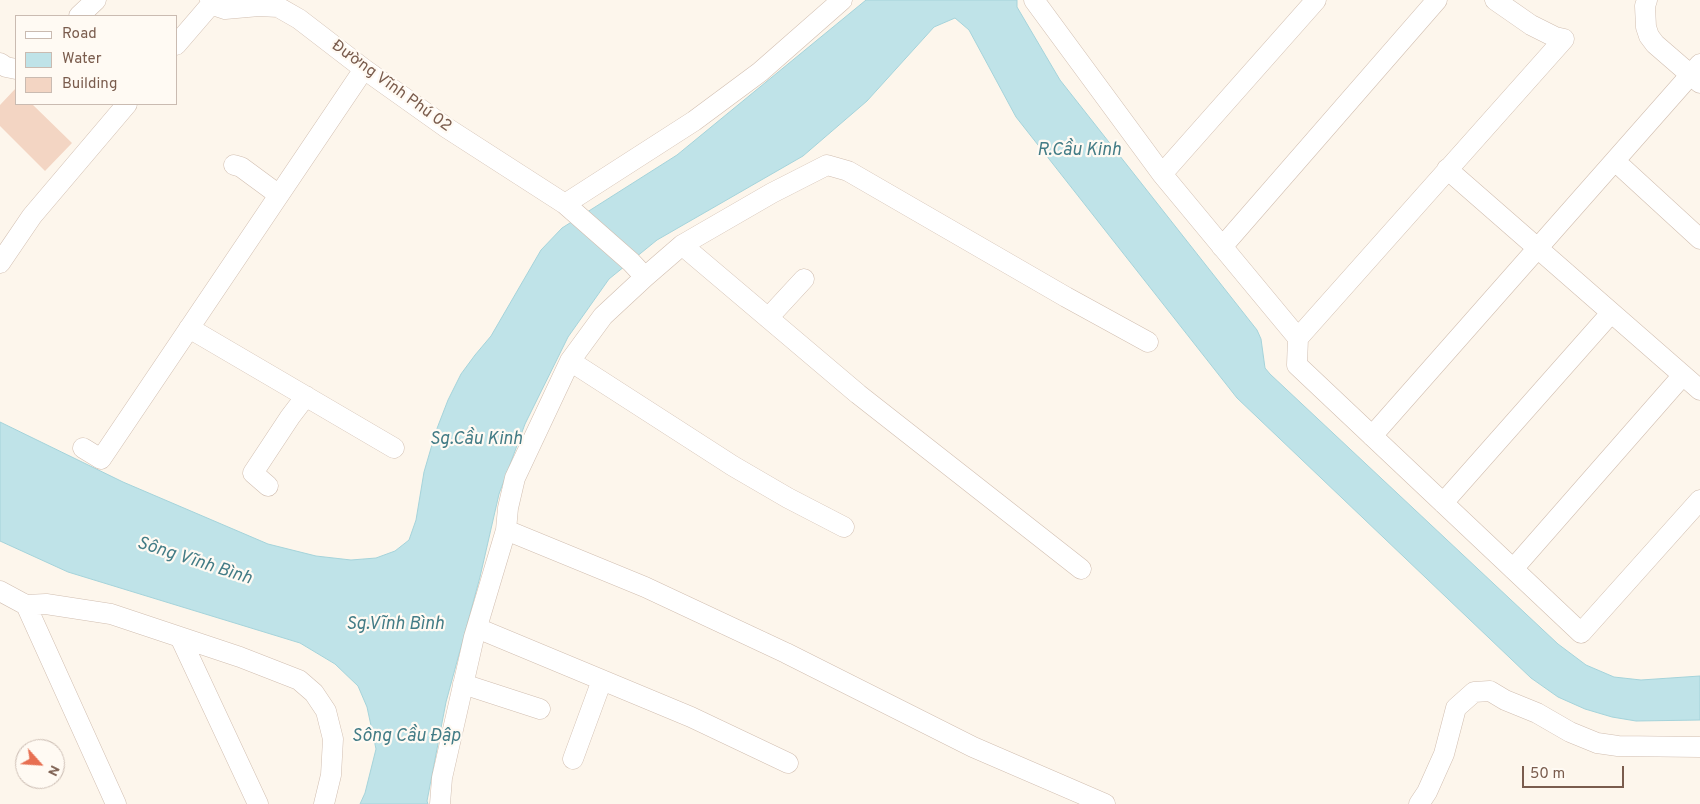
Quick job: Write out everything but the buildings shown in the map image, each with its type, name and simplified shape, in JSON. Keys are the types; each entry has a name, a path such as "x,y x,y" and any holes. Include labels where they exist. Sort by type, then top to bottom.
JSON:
{"street":[{"path":"80,15 96,0"},
{"path":"568,207 694,121 760,72 842,0"},
{"path":"1034,0 1162,174 1298,338"},
{"path":"1162,174 1316,0"},
{"path":"1222,247 1437,0"},
{"path":"1495,0 1531,25 1555,37 1564,39 1298,338 1297,365 1581,633 1700,500"},
{"path":"1372,436 1615,161 1697,74 1655,44 1646,27 1645,6 1647,0"},
{"path":"178,43 212,1"},
{"name":"Đường Vĩnh Phú 02","path":"212,1 225,9 269,6 287,11 364,70 447,128 568,207 631,262 645,277"},
{"path":"0,62 6,68 15,69"},
{"path":"83,448 100,459 364,70"},
{"path":"0,263 32,216 126,105"},
{"path":"1615,161 1700,239"},
{"path":"234,165 241,167 278,195"},
{"path":"440,804 442,778 477,628 506,530 508,508 515,478 570,361 604,316 682,245 772,193 828,165 848,171 1148,342"},
{"path":"1447,169 1700,390"},
{"path":"682,245 858,394 1081,569"},
{"path":"768,318 804,279"},
{"path":"1443,503 1611,312"},
{"path":"189,328 394,448"},
{"path":"570,361 733,466 788,498 844,527"},
{"path":"1513,569 1683,375"},
{"path":"268,486 253,474 306,396"},
{"path":"506,530 645,587 786,653 973,747 1104,804"},
{"path":"0,591 26,605 46,604 111,614 240,657 299,680 314,693 326,711 332,739 331,775 324,804"},
{"path":"26,605 116,804"},
{"path":"477,628 691,717 788,763"},
{"path":"180,637 258,804"},
{"path":"573,759 602,680"},
{"path":"464,684 540,709"},
{"path":"1419,804 1427,792 1444,754 1456,708 1474,692 1490,691 1505,700 1537,713 1570,732 1596,743 1618,746 1700,747"}],"water":[{"path":"866,0 1017,0 1017,7 1060,80 1257,330 1261,339 1265,368 1270,374 1558,644 1586,665 1614,677 1641,680 1700,676 1700,720 1636,721 1612,717 1585,709 1558,697 1531,678 1237,398 1016,117 969,30 955,18 934,27 867,101 803,156 657,240 609,279 568,337 525,424 499,494 480,577 446,702 427,801 428,804 360,804 365,793 376,749 367,707 358,686 335,664 300,643 68,572 0,541 0,422 123,482 268,544 316,556 351,560 376,558 395,551 409,540 416,520 424,472 436,431 448,400 461,374 491,336 541,250 562,228 677,155"}],"water label":[{"name":"R.Cầu Kinh","path":"1079,151"},
{"name":"Sg.Cầu Kinh","path":"476,440"},
{"name":"Sông Vĩnh Bình","path":"194,562"},
{"name":"Sg.Vĩnh Bình","path":"395,625"},
{"name":"Sông Cầu Đập","path":"406,737"}]}
